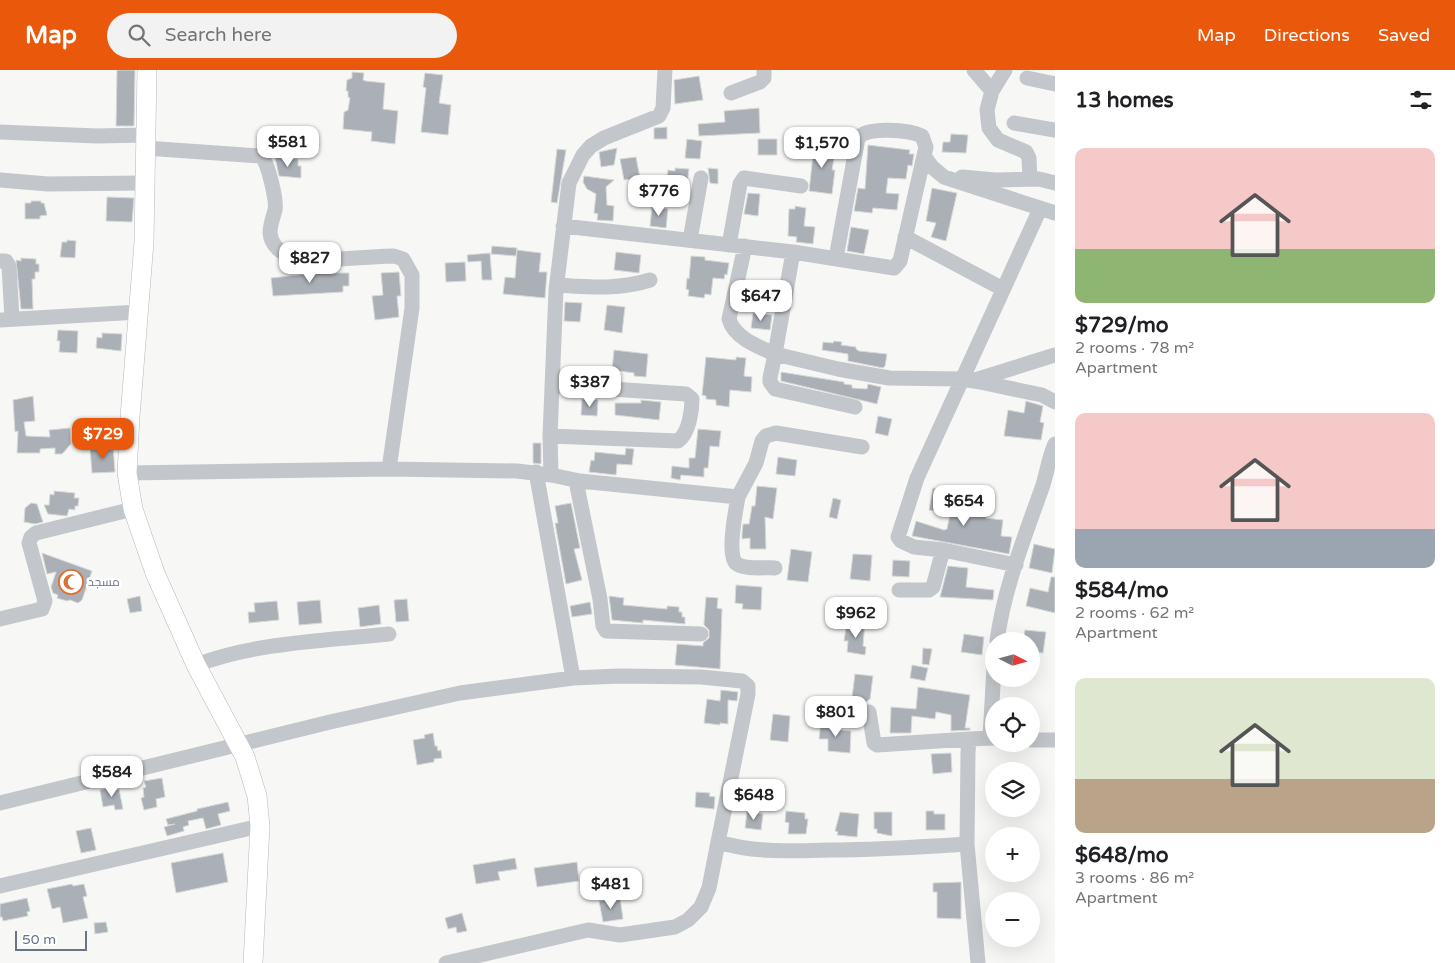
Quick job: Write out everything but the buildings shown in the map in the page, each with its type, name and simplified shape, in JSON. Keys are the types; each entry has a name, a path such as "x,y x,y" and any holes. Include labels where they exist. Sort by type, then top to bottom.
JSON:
{"main road":[{"path":"147,70 144,242 127,473 133,510 155,573 196,664 245,758 257,796 260,826 253,963"}],"street":[{"path":"573,678 544,474 550,436 557,284 569,182 583,156 591,146 604,138 659,116 663,108 665,70"},
{"path":"731,93 760,82 764,78 764,70"},
{"path":"974,70 992,91"},
{"path":"1005,70 992,91 987,110 990,132 998,140 1026,152 1029,158 1030,178"},
{"path":"1027,78 1055,84"},
{"path":"1014,123 1055,130"},
{"path":"563,226 793,252 836,258 890,269 894,268 900,261 924,156 926,141 922,136 916,133 890,130 861,135 857,143 836,258"},
{"path":"0,132 97,136 261,156 266,164 275,203 269,229 271,239 284,254 311,260 394,256 403,258 408,264 412,275 412,308 389,469"},
{"path":"924,156 932,167 944,177 1048,211 1003,289 967,380 917,478 898,537 901,541 914,547 943,550 1016,564"},
{"path":"918,181 944,177 995,180 1030,178 1055,183"},
{"path":"690,240 701,178"},
{"path":"729,245 740,184 744,178 800,186"},
{"path":"0,180 48,184 145,183"},
{"path":"906,237 1003,289"},
{"path":"745,246 729,319 731,327 753,344 775,354 838,369 889,378 967,380 1042,395 1055,402"},
{"path":"793,252 770,378 775,389 855,407"},
{"path":"0,261 6,261 9,266 6,319 139,312"},
{"path":"557,284 604,288 637,284 650,280"},
{"path":"967,380 1055,355"},
{"path":"550,436 678,441 686,433 692,404 692,399 686,394 552,385"},
{"path":"775,568 739,566 734,562 732,556 738,496 756,463 762,441 766,436 776,433 862,447"},
{"path":"998,632 1000,616 1024,534 1044,483 1055,444"},
{"path":"127,473 389,469 544,474 580,481 738,496"},
{"path":"580,481 577,486 600,598 603,626 606,631 701,634"},
{"path":"0,619 42,609 44,606 45,601 29,543 31,537 36,533 133,510"},
{"path":"899,590 929,590 933,587 943,550"},
{"path":"196,664 221,655 250,649 389,634"},
{"path":"0,803 239,746 330,722 460,693 573,678 619,676 701,677 746,683 748,694 709,888 701,907 688,920 675,927 620,935 588,930 446,963"},
{"path":"869,712 874,743 877,745 985,738"},
{"path":"970,739 968,753 967,844 978,963"},
{"path":"1040,740 1055,740"},
{"path":"0,886 260,826"},
{"path":"718,842 737,847 790,851 892,849 967,844"}],"place":[{"name":"مسجد","path":"71,582"}]}
